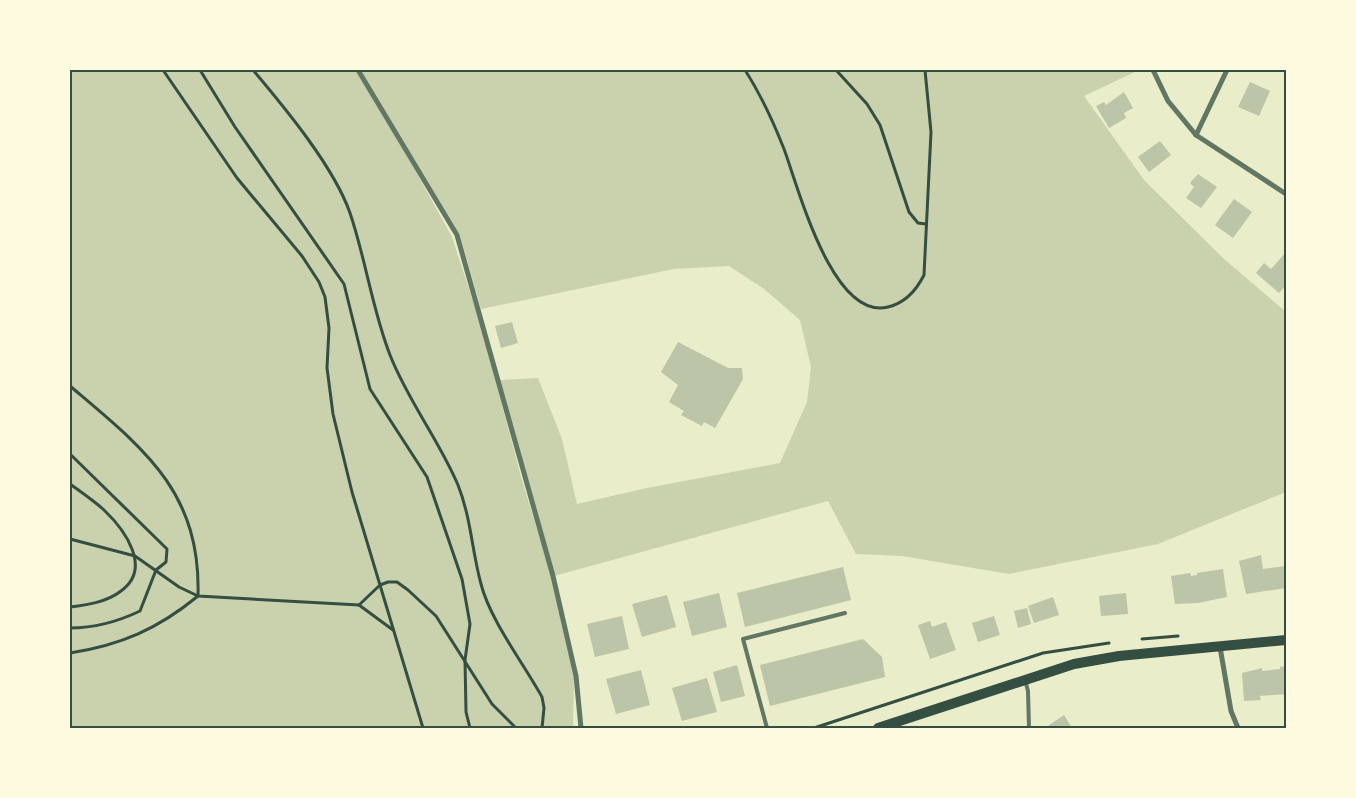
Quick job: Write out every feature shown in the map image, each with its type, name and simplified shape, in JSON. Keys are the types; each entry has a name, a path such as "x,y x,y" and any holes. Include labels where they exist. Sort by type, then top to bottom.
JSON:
{"main road":[{"path":"878,728 901,724 1024,678 1074,664 1119,656 1286,640"}],"street":[{"path":"358,70 457,236 553,576 576,676 581,728"},
{"path":"1153,70 1168,101 1196,135 1286,194"},
{"path":"1196,135 1227,70"},
{"path":"1220,647 1231,711 1238,728"}],"lane":[{"path":"767,728 743,639 846,613"},
{"path":"1024,678 1028,692 1029,728"}],"path":[{"path":"162,70 237,178 302,256 322,289 325,297 328,328 327,368 333,414 352,492 376,564 380,585 423,728"},
{"path":"200,70 235,127 344,284 370,389 427,477 462,579 470,624 465,660 466,712 470,728"},
{"path":"253,70 282,104 314,150 335,182 350,211 388,350 418,416 458,486 470,518 481,584 497,619 542,697 544,708 542,728"},
{"path":"745,70 764,102 784,149 811,226 830,268 858,299 869,306 880,308 890,307 909,296 919,285 924,274 931,132 925,70"},
{"path":"836,70 867,104 880,125 909,212 918,223 926,224"},
{"path":"70,386 146,452 176,494 195,548 199,571 198,596 165,622 139,635 98,648 70,653"},
{"path":"70,454 167,549 166,562 156,570 140,611 127,618 92,628 70,628"},
{"path":"70,484 104,510 119,526 134,550 135,556 132,577 120,592 105,600 70,607"},
{"path":"70,539 135,556 179,587 198,596 359,605 394,630"},
{"path":"359,605 380,585 396,582 408,590 436,616 492,704 516,728"}],"green space":[{"path":"70,70 357,70 378,103 452,237 483,332 521,477 552,577 574,676 573,728 70,728"},
{"path":"361,70 1139,70 1084,96 1144,180 1223,258 1286,312 1286,492 1158,544 1009,574 902,556 856,554 828,501 554,576 500,380 538,378 562,439 577,504 647,488 780,463 807,402 811,367 800,320 764,289 729,266 674,269 481,309 460,235"}],"building":[{"path":"1250,82 1270,91 1259,116 1238,107"},
{"path":"1124,92 1133,108 1124,113 1126,118 1109,128 1096,106 1104,102 1106,105"},
{"path":"1160,141 1171,155 1149,172 1138,157"},
{"path":"1198,174 1217,187 1201,208 1186,198 1194,187 1190,183"},
{"path":"1234,199 1252,212 1233,238 1215,225"},
{"path":"1286,252 1286,285 1279,293 1256,273 1264,263 1271,269"},
{"path":"512,322 518,343 501,348 495,326"},
{"path":"678,342 728,368 742,368 743,379 715,428 704,422 702,426 681,415 684,411 669,402 678,385 661,372"},
{"path":"1261,555 1263,569 1286,566 1286,588 1246,594 1239,561"},
{"path":"843,567 851,600 745,627 737,593"},
{"path":"1223,569 1227,597 1198,603 1175,604 1171,576 1190,573 1191,576 1197,575 1197,573"},
{"path":"719,593 727,627 692,636 683,602"},
{"path":"1126,593 1128,614 1101,616 1099,596"},
{"path":"667,595 676,627 642,637 632,604"},
{"path":"1053,597 1059,615 1034,623 1028,606"},
{"path":"1027,608 1031,624 1018,628 1014,611"},
{"path":"622,616 629,649 595,657 587,624"},
{"path":"994,616 1000,635 978,642 972,623"},
{"path":"930,621 932,627 946,622 956,650 930,659 918,625"},
{"path":"863,639 882,657 885,677 770,706 760,665"},
{"path":"737,665 745,696 721,702 713,672"},
{"path":"1286,666 1286,694 1260,696 1261,700 1244,701 1242,673 1262,668 1262,671 1280,669 1280,667"},
{"path":"641,670 650,705 616,714 606,679"},
{"path":"707,678 717,712 682,721 672,688"},
{"path":"1064,715 1072,728 1045,728"}]}
